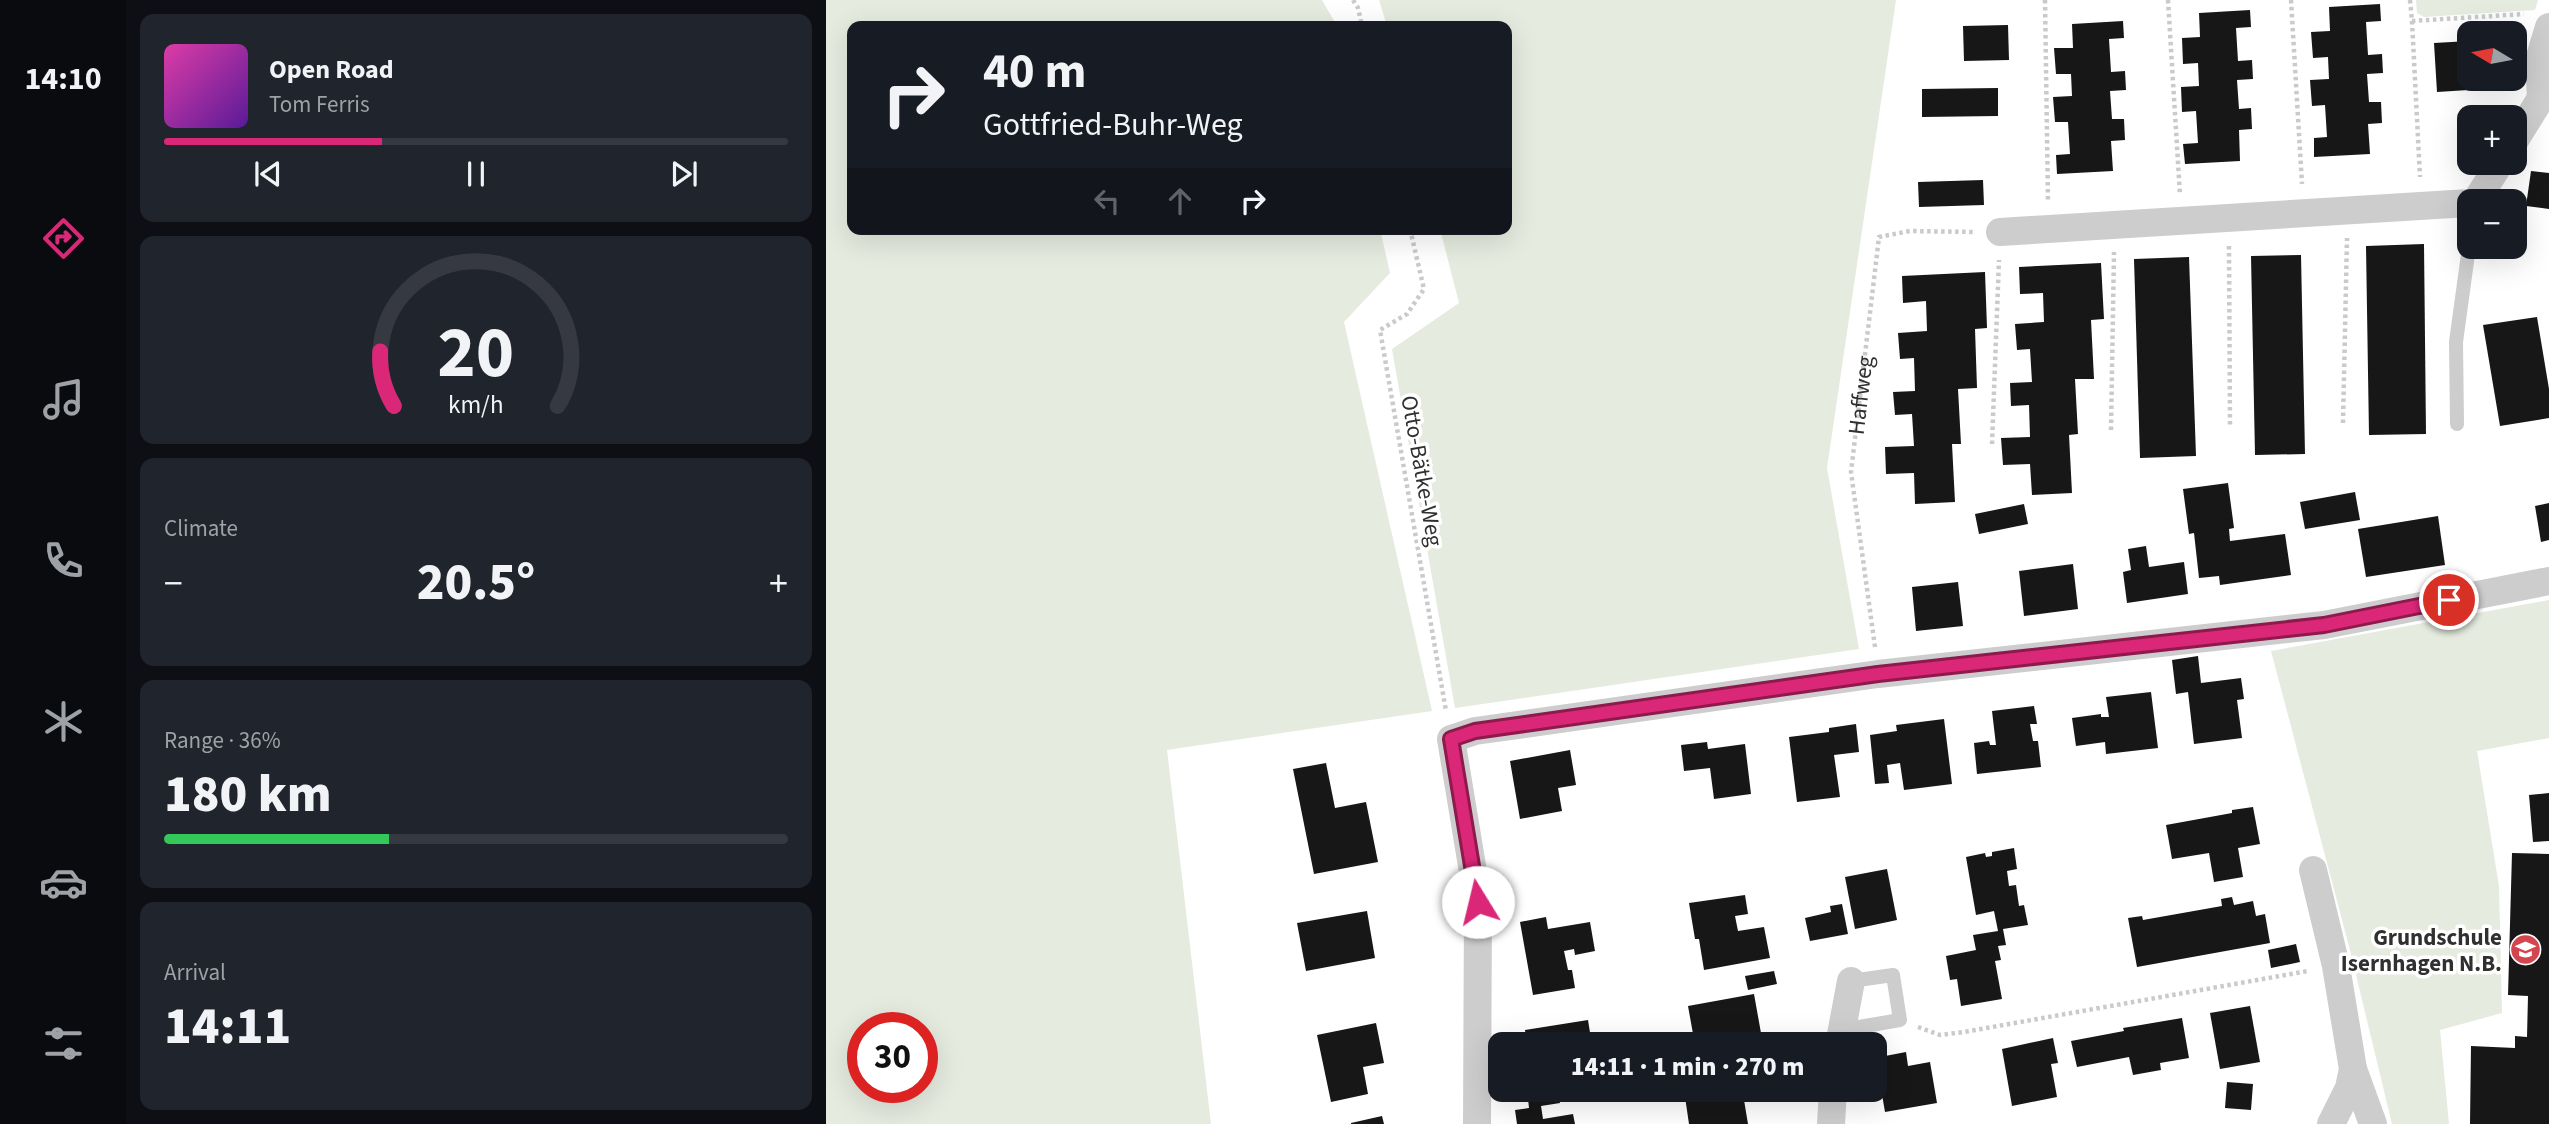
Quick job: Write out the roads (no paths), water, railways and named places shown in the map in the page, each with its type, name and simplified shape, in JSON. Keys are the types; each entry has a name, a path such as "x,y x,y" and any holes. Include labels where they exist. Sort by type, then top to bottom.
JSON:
{"street":[{"path":"2527,124 2545,101 2539,60 2542,20"},
{"path":"2000,232 2457,204"},
{"path":"1477,1124 1478,902 1463,735 1878,674 2324,625 2549,581"},
{"path":"2313,870 2336,966 2353,1069 2373,1124"},
{"path":"1841,1032 1851,981"},
{"path":"2331,1124 2349,1088 2353,1069"},
{"path":"1831,1124 1832,1102"}],"lane":[{"path":"2457,424 2456,342 2467,259"},
{"path":"1851,981 1893,975 1900,1020 1860,1032"}],"place":[{"name":"Grundschule Isernhagen N.B.","path":"2525,950"}]}
